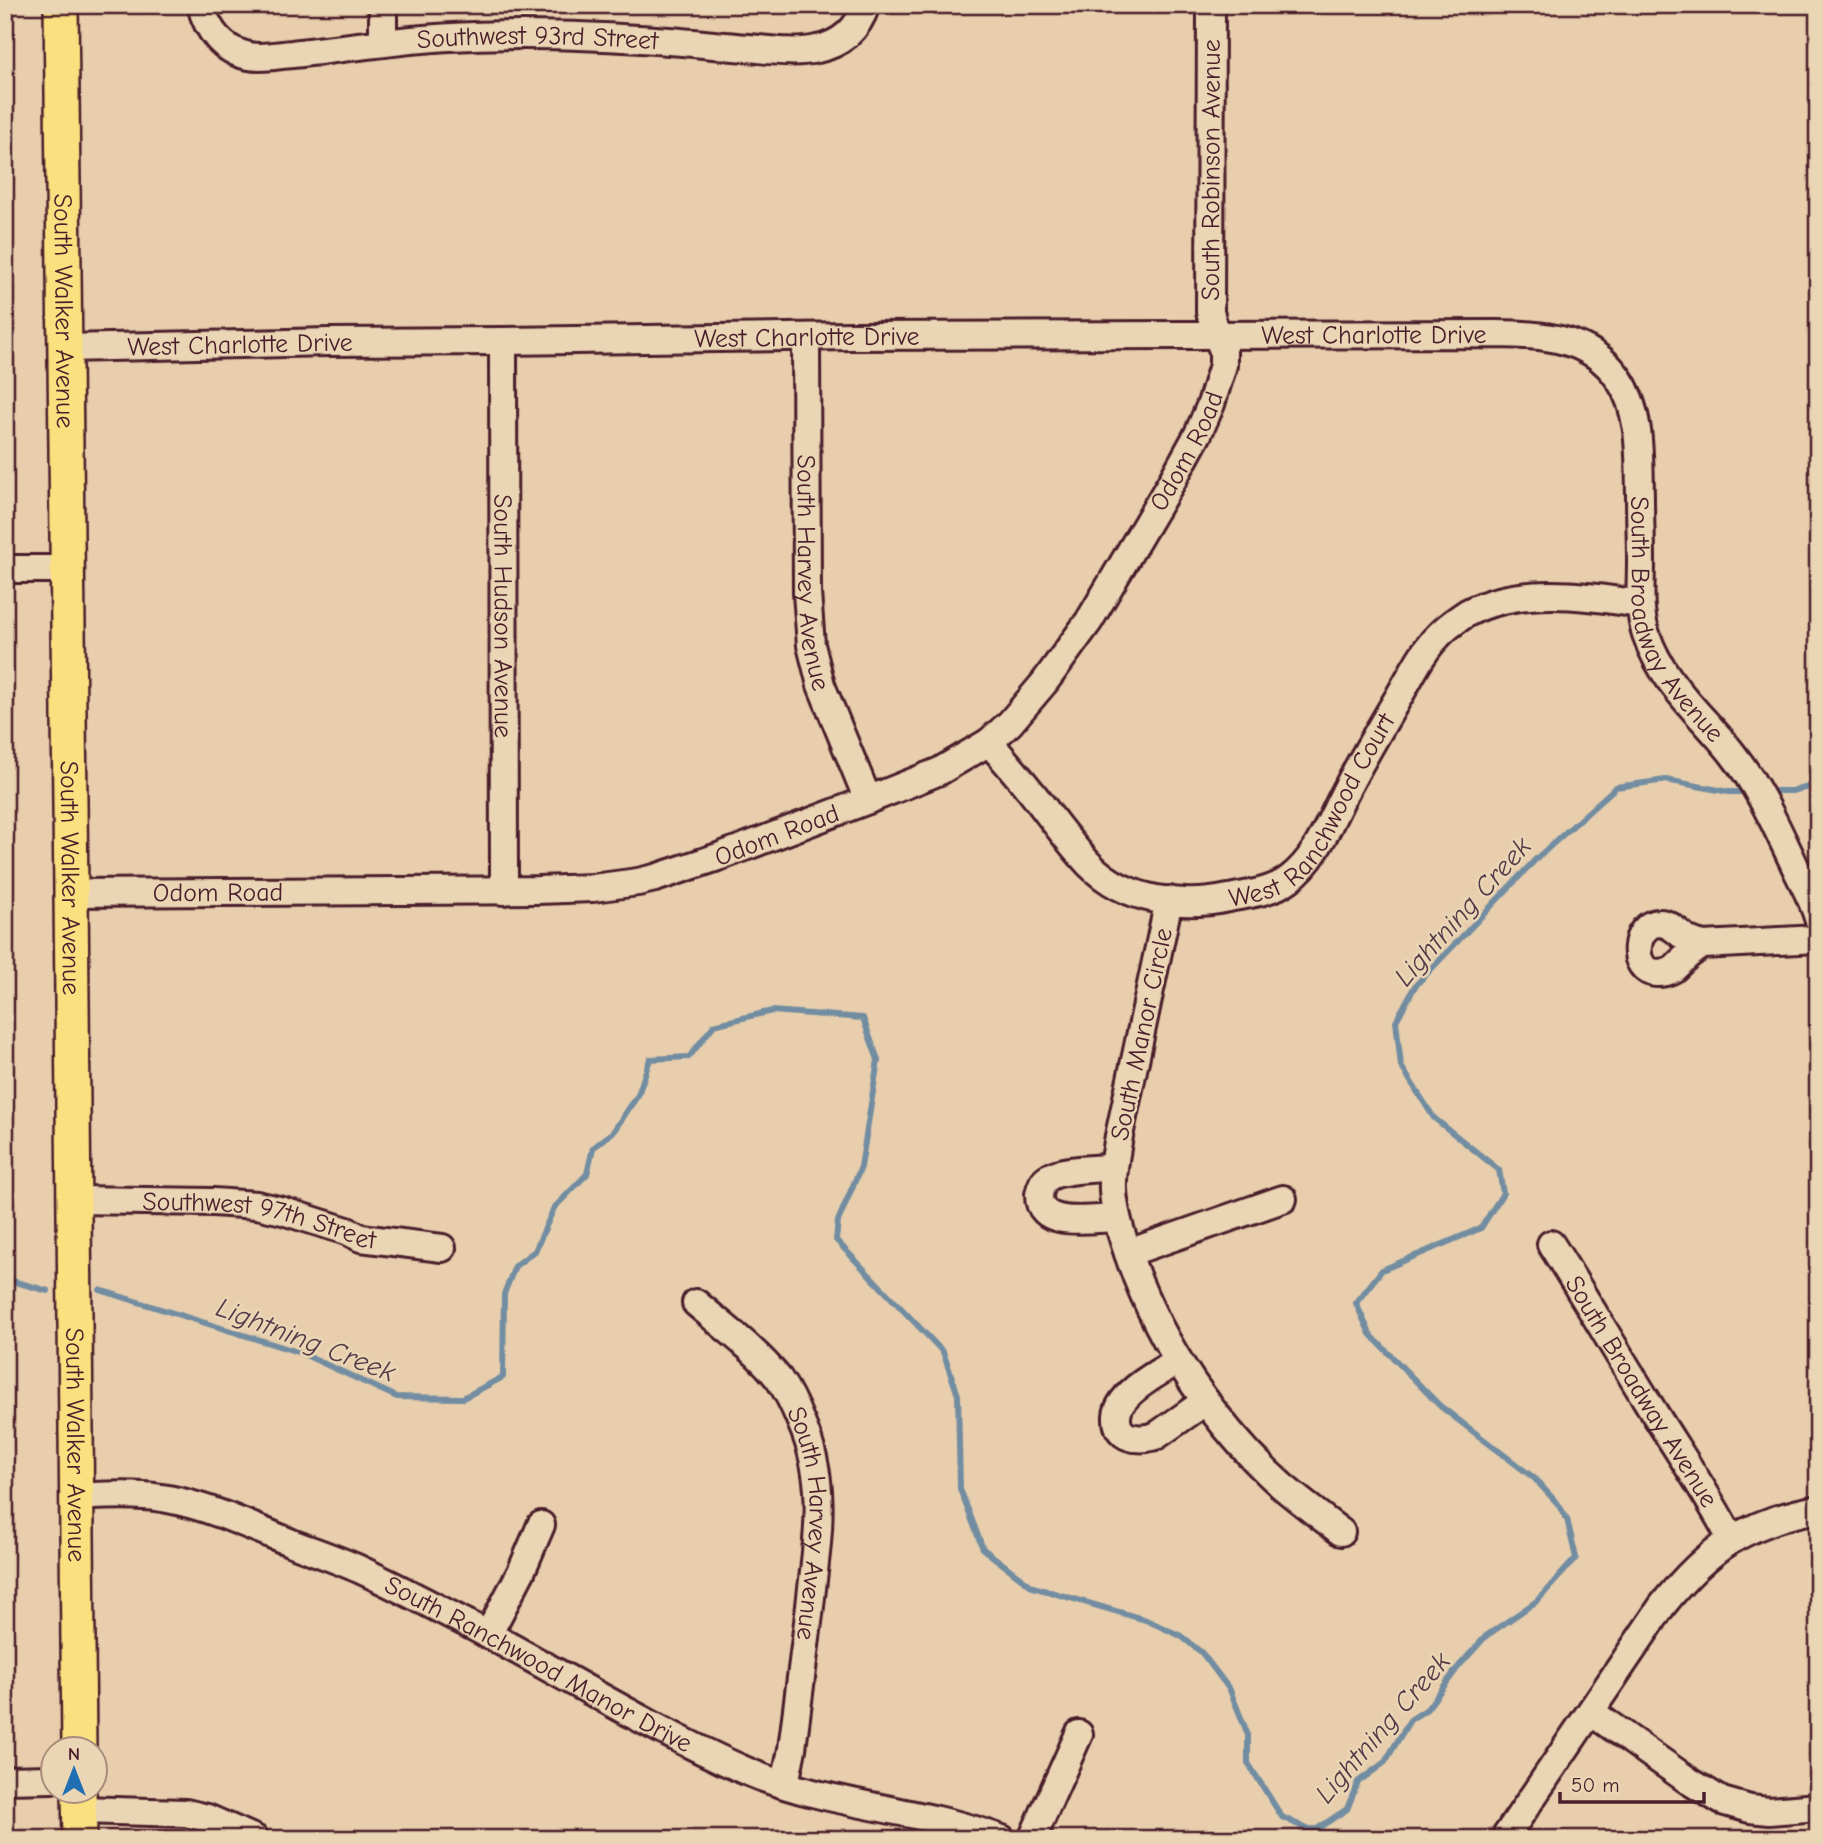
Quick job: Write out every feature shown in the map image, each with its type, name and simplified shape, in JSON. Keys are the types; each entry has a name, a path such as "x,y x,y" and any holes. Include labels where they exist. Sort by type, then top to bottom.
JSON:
{"main road":[{"name":"South Walker Avenue","path":"61,5 79,1736"}],"street":[{"name":"Southwest 93rd Street","path":"201,5 213,33 228,48 260,57 383,43 483,36 578,36 796,51 827,47 846,37 856,27 866,5"},
{"path":"383,5 383,43"},
{"name":"South Robinson Avenue","path":"1211,5 1210,312 1216,334"},
{"name":"West Charlotte Drive","path":"65,348 806,337 1216,334 1548,336"},
{"name":"Odom Road","path":"71,893 504,891 593,888 655,878 721,856 940,771 989,742 1010,723 1044,683 1088,621 1203,424 1223,365 1223,350 1216,334"},
{"name":"South Broadway Avenue","path":"1548,336 1587,350 1605,363 1626,390 1637,433 1641,560 1639,604 1647,639 1669,679 1731,752 1752,782 1769,811 1818,918"},
{"name":"South Harvey Avenue","path":"806,337 807,593 811,645 821,685 868,800"},
{"name":"South Hudson Avenue","path":"503,341 504,891"},
{"path":"5,569 68,569"},
{"name":"West Ranchwood Court","path":"989,742 1091,867 1110,881 1144,896 1192,903 1254,894 1287,881 1300,870 1324,836 1348,786 1418,664 1438,635 1465,615 1493,603 1539,596 1578,597 1639,604"},
{"name":"South Manor Circle","path":"1169,900 1119,1136 1113,1190 1117,1218 1140,1288 1178,1361 1206,1401 1280,1484 1341,1532"},
{"path":"1703,945 1818,939"},
{"name":"South Manor Circle","path":"1114,1167 1068,1172 1050,1177 1041,1187 1040,1195 1041,1206 1045,1213 1052,1217 1117,1218"},
{"path":"1128,1253 1283,1199"},
{"name":"Southwest 97th Street","path":"75,1200 257,1205 347,1231 361,1238 442,1248"},
{"name":"South Broadway Avenue","path":"1551,1244 1713,1505 1731,1539"},
{"name":"South Harvey Avenue","path":"696,1303 757,1355 779,1380 793,1403 816,1465 819,1527 792,1749 785,1784"},
{"path":"1178,1361 1121,1402 1116,1418 1121,1432 1135,1438 1156,1436 1206,1401"},
{"name":"South Ranchwood Manor Drive","path":"78,1496 141,1496 194,1506 361,1570 686,1742 750,1772 785,1784 869,1806 955,1824 1002,1839"},
{"path":"1504,1839 1670,1596 1694,1569 1731,1539 1782,1516 1818,1509"},
{"path":"488,1635 521,1572 541,1525"},
{"path":"1591,1712 1722,1801 1750,1810 1818,1807"},
{"path":"1032,1839 1079,1734"},
{"path":"5,1780 38,1779"},
{"path":"79,1813 186,1813 207,1818 255,1839"}],"waterway":[{"name":"Lightning Creek","path":"100,1290 301,1353 397,1397 463,1398 503,1377 504,1294 515,1266 535,1251 554,1208 587,1174 593,1148 613,1132 638,1095 650,1059 689,1057 714,1025 772,1011 863,1018 878,1060 861,1167 838,1221 836,1240 943,1352 958,1395 960,1489 983,1549 1033,1587 1146,1620 1181,1636 1202,1653 1230,1690 1248,1735 1248,1763 1282,1817 1307,1829 1317,1829 1347,1809 1358,1782 1385,1762 1410,1720 1427,1709 1459,1666 1486,1636 1537,1601 1576,1558 1567,1519 1558,1504 1534,1478 1440,1406 1370,1334 1356,1303 1382,1270 1481,1228 1503,1193 1499,1170 1434,1118 1401,1066 1396,1021 1415,986 1536,859 1616,787 1666,780 1729,792 1750,792"},
{"name":"Lightning Creek","path":"1764,791 1792,791 1818,785"},
{"name":"Lightning Creek","path":"5,1279 48,1291"}]}
